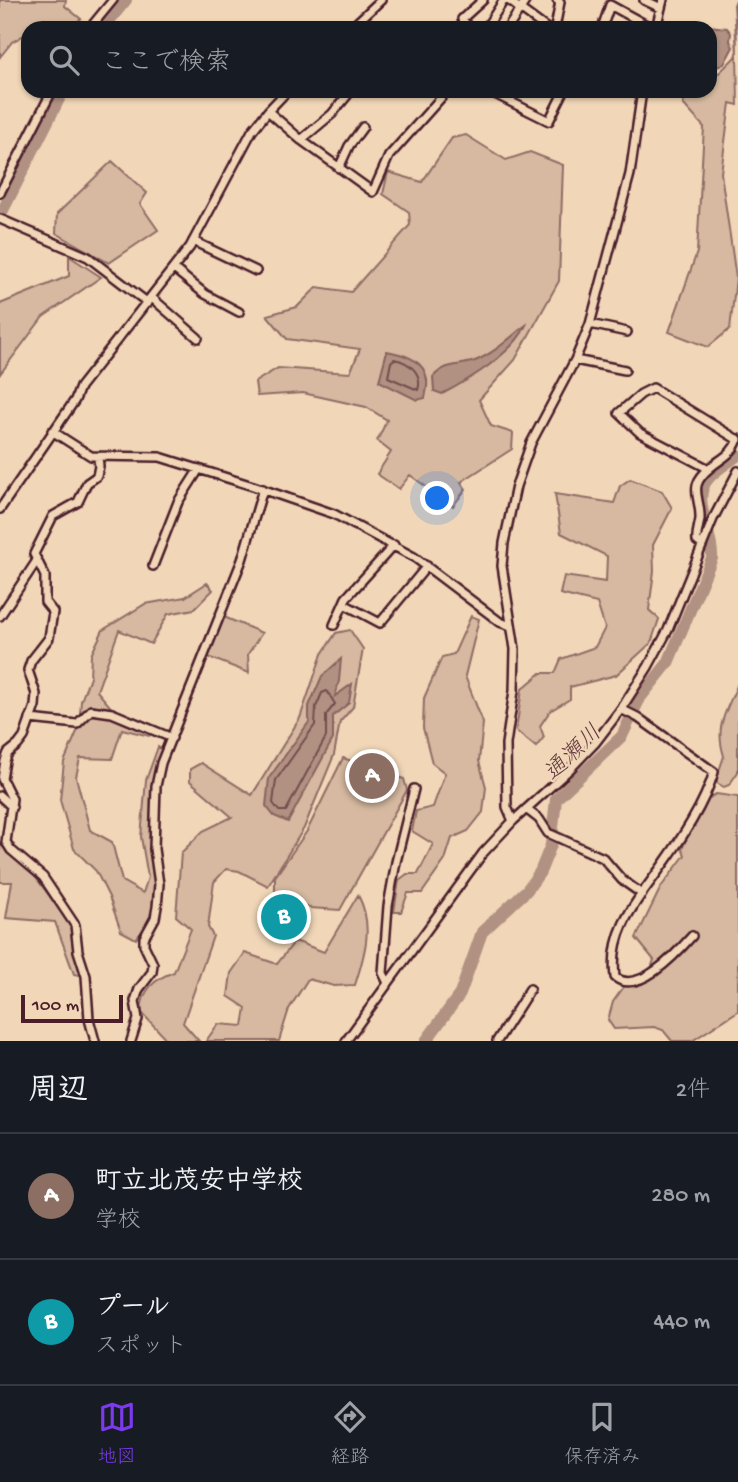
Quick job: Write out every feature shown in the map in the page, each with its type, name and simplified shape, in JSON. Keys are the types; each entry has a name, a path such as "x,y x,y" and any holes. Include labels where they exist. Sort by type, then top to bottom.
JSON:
{"street":[{"path":"96,21 113,0"},
{"path":"358,21 381,0"},
{"path":"464,21 462,19 483,0"},
{"path":"491,21 506,0 535,21"},
{"path":"512,21 526,0"},
{"path":"556,21 560,2 557,0"},
{"path":"644,0 662,4 656,21"},
{"path":"606,21 610,5 641,21"},
{"path":"0,193 48,98"},
{"path":"0,509 75,400 80,387 174,269 193,241 244,145 280,98"},
{"path":"301,140 332,114 345,98"},
{"path":"268,111 301,140 373,192 389,156 441,98"},
{"path":"500,98 549,121 560,98"},
{"path":"513,821 507,807 506,744 515,649 502,566 504,542 516,486 539,426 575,360 590,324 630,174 638,98"},
{"path":"339,168 349,146 363,127"},
{"path":"2,220 88,257 150,300 198,338"},
{"path":"193,241 256,271"},
{"path":"174,269 205,293 239,312"},
{"path":"590,324 627,332"},
{"path":"575,360 625,370"},
{"path":"703,542 697,541 700,517 696,495 699,480 731,453 738,440 653,388 640,394 619,412 640,433 709,469"},
{"path":"52,431 79,450 98,458 160,457 334,514 394,545 427,566 500,622 511,626"},
{"path":"95,1041 89,1019 86,976 78,951 75,925 43,877 8,847 6,835 12,799 2,779 8,753 24,737 35,706 36,694 28,670 30,661 49,638 53,612 45,602 45,576 34,554 52,516 78,502 87,482 97,476 98,458"},
{"path":"153,566 178,502 198,469"},
{"path":"346,1041 463,878 513,821 576,763 624,711 668,630 713,519 738,471"},
{"path":"131,1041 138,1019 135,1001 139,989 152,972 153,964 144,945 144,938 155,918 159,884 154,849 156,786 162,764 242,560 263,489"},
{"path":"334,625 344,604 394,545"},
{"path":"0,616 36,562"},
{"path":"344,604 380,623 427,566"},
{"path":"30,719 77,724 91,710 112,713 173,738"},
{"path":"624,711 637,717 714,772 683,834 633,905 621,931 614,968 615,977 619,981 630,983 645,977 661,967 692,936"},
{"path":"387,983 383,973 388,906 414,789"},
{"path":"0,796 12,807"},
{"path":"526,810 540,819 548,833 603,858 622,880 642,894"},
{"path":"497,1041 530,989"}],"shaded area":[{"path":"0,0 66,0 65,6 81,19 21,21 21,37 12,42 0,57"},
{"path":"736,0 738,105 730,103 721,173 736,278 730,329 708,347 669,332 697,252 704,127 683,104 685,98 717,98 717,73 737,55"},
{"path":"466,135 506,160 530,152 563,165 559,281 515,360 479,400 491,426 513,433 512,449 461,482 466,489 453,506 410,475 399,489 377,474 391,452 377,441 387,420 366,407 303,393 257,396 255,382 278,368 350,373 360,349 287,339 267,315 297,307 317,287 351,292 410,225 409,212 383,194 388,172 422,182 452,138"},
{"path":"112,161 147,193 140,204 158,230 109,263 56,233 57,214"},
{"path":"69,256 101,277 43,317 0,374 0,304 69,276"},
{"path":"630,479 662,491 672,508 653,545 654,571 649,610 659,619 651,643 616,675 570,687 570,699 550,711 540,726 544,737 536,747 516,731 522,689 541,673 555,673 561,659 595,647 605,628 597,603 560,594 564,576 606,582 607,556 561,533 555,494 614,503 620,486"},
{"path":"207,583 213,590 194,609 168,614 151,644 119,630 97,691 113,710 156,728 149,736 122,729 112,759 80,758 76,777 90,830 112,842 122,881 143,893 148,877 141,837 146,780 158,747 163,750 152,787 150,846 156,891 154,915 136,939 121,931 96,871 74,849 60,800 64,762 79,727 81,701 90,677 91,655 103,630 145,604 185,597"},
{"path":"471,616 479,619 465,676 483,723 479,761 486,787 483,812 468,831 452,838 445,860 422,893 408,893 401,912 394,912 399,880 407,874 418,874 433,844 412,831 416,811 433,807 445,773 432,763 423,728 424,698 442,657 454,654"},
{"path":"224,617 262,633 248,654 249,673 208,657"},
{"path":"350,630 363,649 353,707 340,722 334,755 304,828 268,886 239,871 226,869 214,882 208,927 213,936 183,1023 199,1041 168,1041 141,1012 150,986 174,972 191,929 176,916 181,853 203,831 232,817 190,781 190,769 201,763 252,795 300,718 322,654 336,633"},
{"path":"738,683 738,772 729,785 724,787 717,783 724,756 721,727"},
{"path":"343,758 404,779 407,790 340,910 310,908 275,892 275,877 307,831"},
{"path":"716,794 738,797 738,1011 692,1041 672,1041 663,1030 654,1027 614,1029 608,1020 613,1002 625,985 646,980 654,960 636,938 661,887 685,855 682,849 699,810"},
{"path":"0,844 34,875 73,928 81,975 74,974 55,922 6,918 12,882 0,882"},
{"path":"358,895 367,928 365,951 355,985 334,986 308,979 289,1009 279,1041 206,1041 218,1024 243,1026 246,1008 228,996 231,973 245,953 277,964 295,941 324,952"}],"water":[{"path":"717,27 727,28 731,33 730,41 733,47 724,64 717,67"},
{"path":"526,325 512,346 490,365 442,394 434,391 433,377 438,372 482,358"},
{"path":"387,351 406,356 422,367 427,382 425,398 417,400 379,381"},
{"path":"341,659 335,696 352,684 349,703 333,716 333,739 288,822 274,816 266,806 269,778 309,722 309,706 322,676"}],"waterway":[{"path":"109,21 126,0"},
{"path":"0,216 59,98"},
{"name":"通瀬川","path":"426,1041 460,994 482,932 527,890 540,872 551,845 556,799 622,736 640,698 668,663 712,558 702,506 703,487 715,472 738,455"}],"place":[{"name":"町立北茂安中学校","path":"372,776"},
{"name":"プール","path":"284,917"}]}
